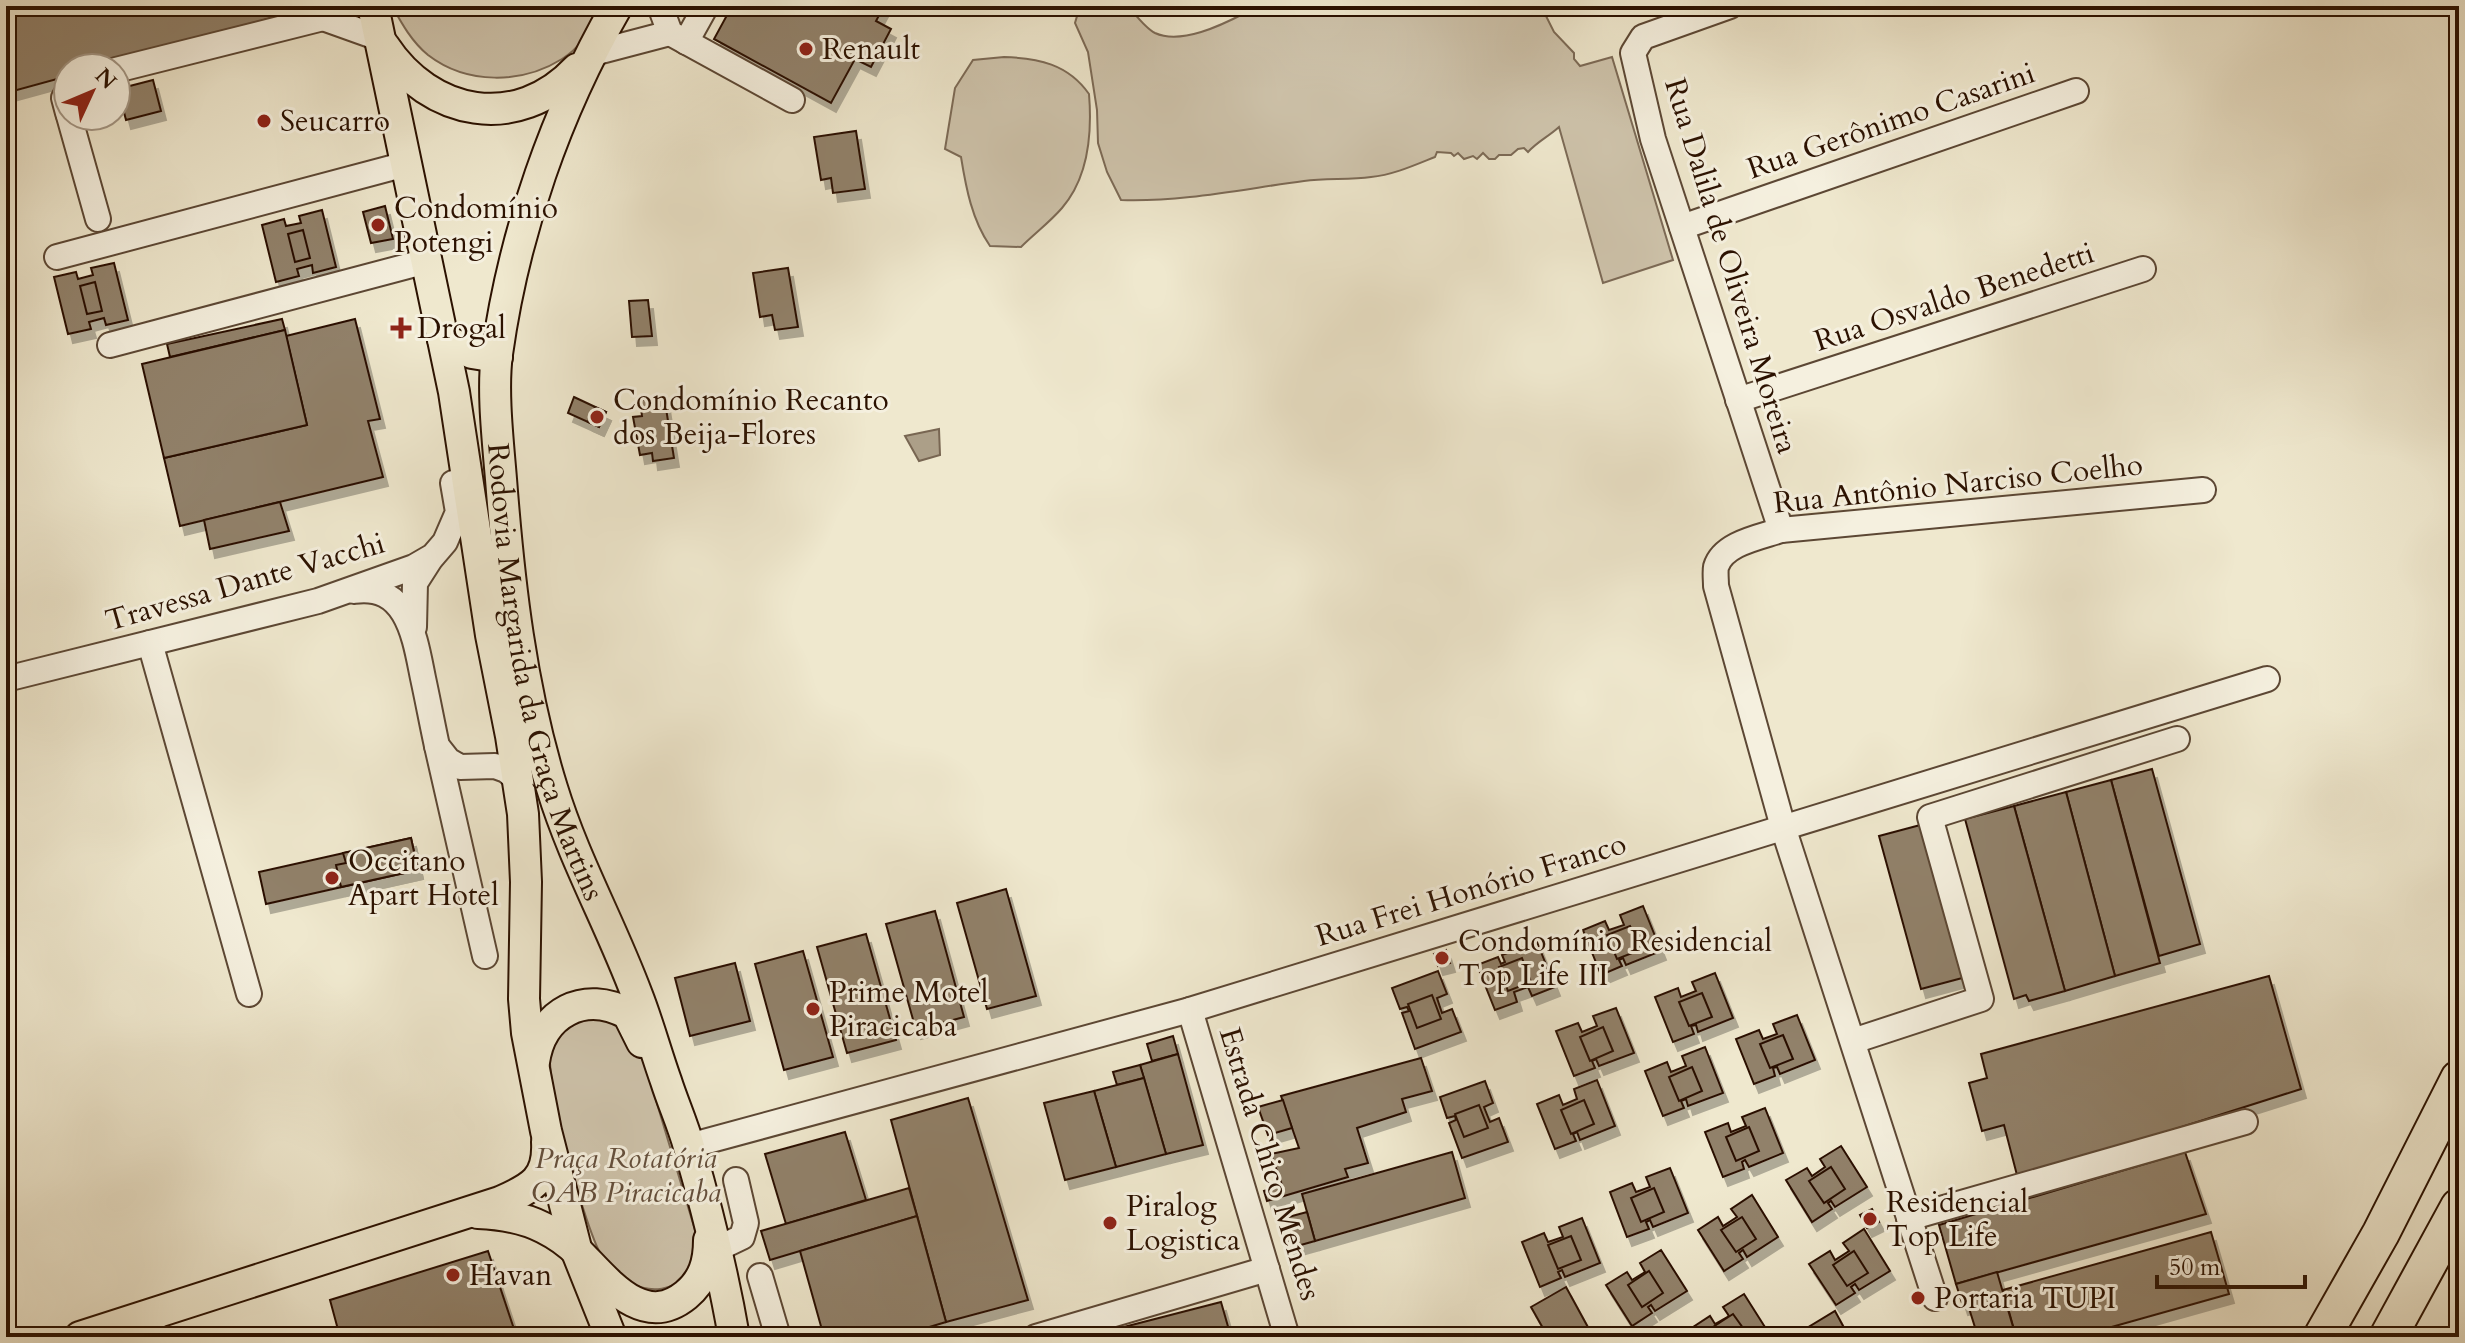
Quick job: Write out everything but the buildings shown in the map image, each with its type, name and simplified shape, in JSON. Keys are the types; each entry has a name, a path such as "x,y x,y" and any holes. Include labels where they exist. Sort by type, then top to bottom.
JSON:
{"highway":[{"path":"2322,1337 2381,1233 2459,1079"},
{"path":"2388,1337 2459,1207"}],"main road":[{"name":"Rodovia Margarida da Graça Martins","path":"373,6 464,451 491,635 518,780 526,882 524,999 533,1070 577,1252 611,1337"},
{"name":"Rodovia Margarida da Graça Martins","path":"617,6 567,102 520,239 497,357 498,444 504,518 523,665 538,736 571,841 638,996 689,1146 734,1337"},
{"path":"379,38 396,64 430,93 446,102 481,108 534,100 566,81 590,54"},
{"path":"443,339 472,353 497,357"},
{"path":"533,1070 541,1037 557,1017 572,1008 601,1003 628,1014 650,1064 667,1085"},
{"path":"80,1337 152,1326 464,1212 500,1202 532,1187 548,1159 546,1131"},
{"path":"464,1212 524,1219 544,1228 577,1252 623,1297 639,1305 656,1307 672,1304 698,1283 708,1264 706,1216"}],"street":[{"path":"660,6 678,38 792,100"},
{"path":"590,54 678,38 706,6"},
{"name":"Rua Dalila de Oliveira Moreira","path":"1730,6 1643,37 1633,53 1653,139 1781,530"},
{"path":"132,65 322,12 379,38"},
{"name":"Rua Gerônimo Casarini","path":"1682,227 2076,91"},
{"path":"73,132 98,219"},
{"path":"57,257 406,164"},
{"path":"110,345 427,261"},
{"name":"Rua Osvaldo Benedetti","path":"1738,400 2143,269"},
{"name":"Travessa Dante Vacchi","path":"6,679 344,593 414,567 433,556 445,542 458,512 452,473 464,451"},
{"name":"Rua Antônio Narciso Coelho","path":"1783,827 1716,586 1716,567 1723,553 1781,530 2203,490"},
{"path":"433,556 415,583 412,610 415,640 485,956"},
{"path":"344,593 368,589 386,595 406,616 415,640"},
{"path":"150,643 249,994"},
{"name":"Rua Frei Honório Franco","path":"689,1146 1190,1010 2267,679"},
{"path":"1853,1041 1981,999 1930,817 2177,739"},
{"path":"437,746 448,760 460,767 495,766 518,780"},
{"path":"453,813 455,792 472,768"},
{"path":"1783,827 1935,1298"},
{"name":"Estrada Chico Mendes","path":"1190,1010 1287,1337"},
{"path":"1909,1218 2245,1122"},
{"path":"715,1250 742,1237 746,1223 736,1180"},
{"path":"1036,1337 1267,1269"},
{"path":"760,1276 778,1337"}],"green space":[{"path":"392,6 603,6 587,36 562,59 530,73 495,78 460,72 428,55 412,39"},
{"path":"1080,6 1128,6 1151,31 1177,37 1225,23 1245,13 1248,6 1541,6 1554,32 1574,53 1574,59 1580,66 1612,57 1673,260 1603,283 1559,127 1528,152 1524,148 1518,149 1511,155 1499,155 1495,159 1489,159 1483,153 1477,159 1473,156 1464,159 1458,153 1454,156 1437,152 1435,157 1379,176 1304,181 1190,197 1121,200 1107,172 1098,143 1097,110 1088,52 1075,23"},
{"path":"1004,57 1040,61 1062,69 1089,94 1089,138 1078,182 1062,208 1021,247 990,246 974,215 961,157 945,149 955,88 973,60"},
{"name":"Praça Rotatória OAB Piracicaba","path":"594,1017 614,1020 636,1047 646,1067 698,1240 695,1260 687,1274 676,1284 662,1289 631,1284 604,1260 587,1220 567,1154 553,1087 551,1046 563,1030"}],"shaded area":[{"path":"939,429 940,455 919,461 905,436"}],"place":[{"name":"Renault","path":"806,49"},
{"name":"Seucarro","path":"264,121"},
{"name":"Condomínio Potengi","path":"378,225"},
{"name":"Drogal","path":"401,328"},
{"name":"Condomínio Recanto dos Beija-Flores","path":"597,417"},
{"name":"Occitano Apart Hotel","path":"332,878"},
{"name":"Condomínio Residencial Top Life III","path":"1442,958"},
{"name":"Prime Motel Piracicaba","path":"813,1009"},
{"name":"Residencial Top Life","path":"1870,1219"},
{"name":"Piralog Logistica","path":"1110,1223"},
{"name":"Havan","path":"453,1275"},
{"name":"Portaria TUPI","path":"1918,1298"}]}
